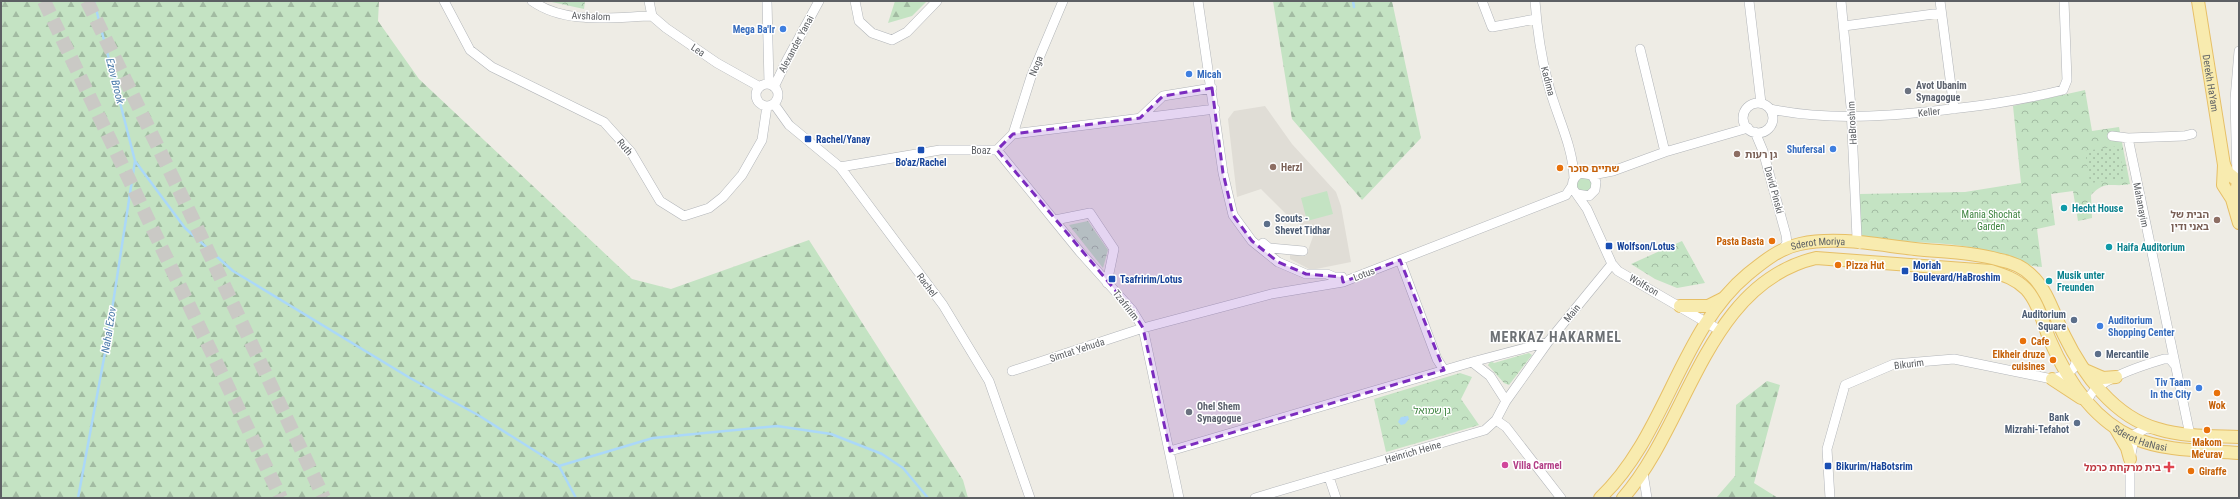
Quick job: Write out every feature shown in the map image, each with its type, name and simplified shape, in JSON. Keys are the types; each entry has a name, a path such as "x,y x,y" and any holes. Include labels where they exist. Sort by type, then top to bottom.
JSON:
{"main road":[{"name":"Derekh HaYam","path":"2198,1 2234,206 2239,223"},
{"name":"Sderot Moriya","path":"1600,498 1635,457 1707,323 1726,296 1748,274 1783,249 1825,240 1988,257 2003,260 2024,269 2035,278 2076,355 2098,387"},
{"name":"Sderot Moriya","path":"1623,498 1644,473 1721,331 1746,298 1769,278 1791,265 1816,258 1991,271 2011,278 2030,295 2067,374"},
{"path":"1680,306 1708,306 1719,302 1726,296"},
{"path":"2086,371 2103,378 2116,377"},
{"name":"Sderot HaNasi","path":"2067,374 2088,403 2116,428 2134,438 2166,447 2239,453"},
{"path":"2052,379 2088,403"},
{"name":"Sderot HaNasi","path":"2098,387 2108,399 2126,414 2158,429 2190,436 2239,437"},
{"path":"2116,428 2127,448 2130,460"}],"street":[{"name":"Ruth","path":"444,1 470,50 492,67 604,122 631,152 660,201 684,216 709,208 723,197 742,175 762,140 771,105 778,97 768,86"},
{"name":"Avshalom","path":"532,1 560,14 579,18 652,16"},
{"path":"649,1 652,16"},
{"path":"767,1 768,86"},
{"name":"Alexander Yanai","path":"768,86 787,60 819,1"},
{"path":"855,1 859,21 872,33 892,40 907,32 937,1"},
{"name":"Noga","path":"1013,134 1031,77 1063,1"},
{"path":"1198,1 1212,88 1223,173 1233,215 1252,241 1278,262 1306,274 1327,274 1334,277 1342,277 1343,282"},
{"path":"1482,1 1492,27 1536,19"},
{"name":"Kadima","path":"1535,1 1540,52 1548,84 1572,158 1574,186"},
{"path":"1749,1 1761,103"},
{"name":"HaBroshim","path":"1841,1 1852,116 1857,238 1860,244"},
{"path":"1940,1 1954,109"},
{"name":"Keller","path":"1770,109 1793,113 1852,116 1954,109 2017,102 2063,90 2067,80 2064,1"},
{"path":"1844,26 1941,13"},
{"name":"Lea","path":"652,16 683,41 768,86"},
{"path":"1640,49 1665,152"},
{"path":"2230,179 2235,79 2239,51"},
{"name":"Rachel","path":"768,86 757,93 758,100 771,105 789,125 840,168 943,305 989,381 1030,498"},
{"path":"1140,118 1163,96 1212,88"},
{"path":"1594,190 1588,173 1613,172 1665,152 1725,134 1768,129 1773,120 1770,109 1761,103 1751,105 1744,116 1725,134"},
{"path":"1013,134 1215,109"},
{"name":"Keller","path":"1773,120 1793,113"},
{"path":"1744,116 1752,130"},
{"name":"David Pinski","path":"1752,130 1763,151 1786,235 1787,243 1783,249"},
{"name":"Boaz","path":"840,168 940,150 997,150 1013,134"},
{"path":"2112,136 2128,138 2192,134"},
{"name":"Mahanayim","path":"2128,138 2168,337 2190,436"},
{"name":"Tzafririm","path":"997,150 1107,283 1132,310 1143,328 1179,498"},
{"name":"Kadima","path":"1572,158 1588,173"},
{"path":"1574,186 1584,196 1594,190 1613,172"},
{"name":"Lotus","path":"1143,328 1271,294 1343,282 1566,195 1588,173"},
{"name":"Wolfson","path":"1574,186 1591,217 1612,264 1618,271 1721,331"},
{"name":"Wolfson","path":"1591,217 1590,208 1594,190"},
{"path":"1231,208 1256,237 1269,248 1303,251"},
{"path":"1055,220 1090,213 1114,249 1107,283"},
{"path":"1286,250 1286,261"},
{"path":"1400,260 1437,359 1444,370"},
{"name":"Main","path":"1506,401 1548,342 1612,264"},
{"name":"Simtat Yehuda","path":"1012,371 1143,328"},
{"path":"2160,360 2167,350 2168,337"},
{"path":"1170,451 1444,370 1548,342"},
{"path":"2067,374 2076,366 2076,355"},
{"name":"Bikurim","path":"1830,498 1827,449 1845,385 1894,364 1954,359 2052,379 2067,374"},
{"path":"2088,403 2090,394 2098,387 2116,377 2160,360 2168,359 2175,365"},
{"path":"1472,362 1490,376 1506,401"},
{"name":"Heinrich Heine","path":"1255,498 1476,434 1485,430 1496,420 1506,401"},
{"path":"1496,420 1506,427 1561,498"},
{"path":"2130,498 2130,460 2135,434 2142,430 2158,429"},
{"path":"1644,473 1646,498"},
{"path":"1329,476 1336,498"}],"highlighted area":[{"path":"1212,88 1223,173 1233,215 1252,241 1278,262 1306,274 1342,277 1343,282 1400,260 1444,370 1170,451 1143,328 1132,310 997,150 1013,134 1140,118 1163,96"}],"shaded area":[{"name":"Herzl","path":"1265,106 1292,144 1336,192 1341,206 1351,262 1311,270 1290,259 1290,252 1306,256 1315,231 1293,221 1261,189 1237,197 1228,119 1234,111"}],"green space":[{"path":"1,1 379,1 378,21 419,79 632,279 671,289 809,240 963,480 968,498 1,498"},
{"path":"547,1 585,1 584,9"},
{"path":"895,1 927,1 912,16 888,23"},
{"path":"1273,1 1392,1 1421,138 1362,200 1292,119"},
{"name":"Mania Shochat Garden","path":"2085,90 2092,131 2119,127 2130,184 2109,185 2096,190 2091,195 2092,218 2078,221 2073,191 2051,194 2055,225 2037,229 2042,267 2026,264 1988,251 1966,246 1923,242 1866,241 1861,236 1859,194 1965,192 2021,183 2013,106"},
{"path":"2119,146 2124,179 2090,183 2085,151"},
{"path":"1589,177 1593,184 1589,192 1578,191 1575,183 1578,178"},
{"path":"1327,191 1333,214 1307,221 1301,198"},
{"path":"1088,221 1108,250 1103,268 1069,225"},
{"path":"1682,241 1705,283 1677,288 1655,279 1631,264"},
{"path":"1529,353 1532,355 1509,385 1504,383 1488,365 1491,361 1494,363"},
{"name":"גן שמואל","path":"1460,373 1472,377 1461,399 1479,425 1386,452 1374,399"},
{"path":"1767,381 1780,385 1754,483 1778,498 1716,498 1735,476 1736,405"}],"water":[{"path":"1408,416 1409,419 1405,424 1401,425 1398,422 1401,417"}],"waterway":[{"name":"Nahal Ezov","path":"78,498 107,342 135,161 94,1"},
{"path":"1353,1 1354,7"},
{"path":"135,161 185,228 233,271 410,378 478,415 559,466 576,498"},
{"path":"559,466 653,438 777,426 831,434 882,454 903,468 928,498"}],"tunnel":[{"path":"44,1 281,498"},
{"path":"87,1 192,217 324,498"}],"place":[{"name":"Mega Ba'Ir","path":"783,29"},
{"name":"Micah","path":"1189,74"},
{"name":"Avot Ubanim Synagogue","path":"1908,91"},
{"name":"Rachel/Yanay","path":"808,139"},
{"name":"Shufersal","path":"1833,149"},
{"name":"Bo'az/Rachel","path":"921,150"},
{"name":"גן רעות","path":"1737,154"},
{"name":"Herzl","path":"1273,167"},
{"name":"שתיים סוכר","path":"1560,168"},
{"name":"Hecht House","path":"2064,208"},
{"name":"הבית של באני ודין","path":"2217,220"},
{"name":"Scouts - Shevet Tidhar","path":"1267,224"},
{"name":"Pasta Basta","path":"1772,241"},
{"name":"Wolfson/Lotus","path":"1609,246"},
{"name":"Haifa Auditorium","path":"2109,247"},
{"name":"Pizza Hut","path":"1838,265"},
{"name":"Moriah Boulevard/HaBroshim","path":"1905,271"},
{"name":"Tsafririm/Lotus","path":"1112,279"},
{"name":"Musik unter Freunden","path":"2049,281"},
{"name":"Auditorium Square","path":"2074,320"},
{"name":"Auditorium Shopping Center","path":"2100,326"},
{"name":"Cafe","path":"2023,341"},
{"name":"Mercantile","path":"2098,354"},
{"name":"Elkheir druze cuisines","path":"2053,360"},
{"name":"Tiv Taam In the City","path":"2199,388"},
{"name":"Wok","path":"2217,393"},
{"name":"Ohel Shem Synagogue","path":"1189,412"},
{"name":"Bank Mizrahi-Tefahot","path":"2077,423"},
{"name":"Makom Me'urav","path":"2207,430"},
{"name":"Villa Carmel","path":"1505,465"},
{"name":"Bikurim/HaBotsrim","path":"1828,466"},
{"name":"בית מרקחת כרמל","path":"2169,467"},
{"name":"Giraffe","path":"2191,471"}],"district":[{"name":"MERKAZ HAKARMEL","path":"1556,337"}],"water label":[{"name":"Ezov Brook","path":"115,81"}]}
